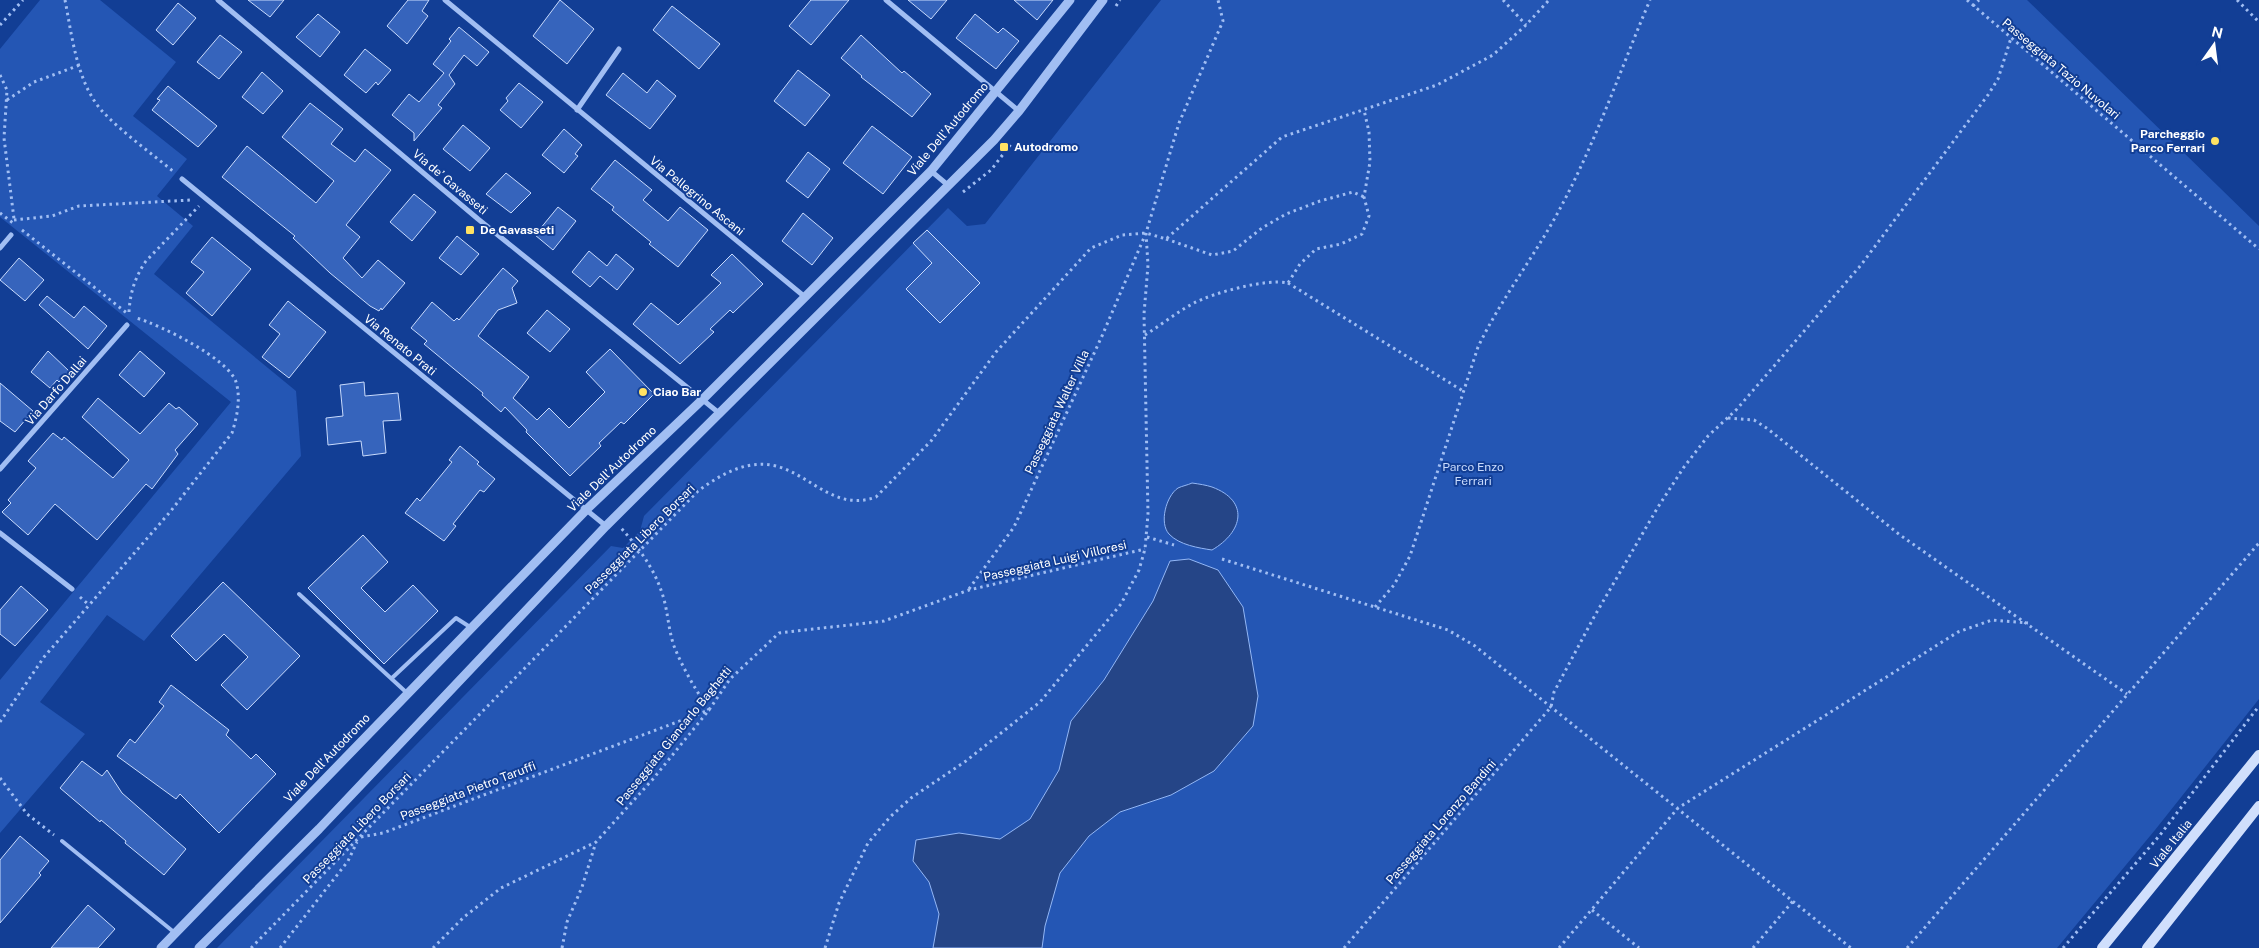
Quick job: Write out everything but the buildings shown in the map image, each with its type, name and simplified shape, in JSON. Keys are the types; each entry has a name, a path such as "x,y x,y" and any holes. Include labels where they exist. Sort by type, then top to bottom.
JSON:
{"main road":[{"name":"Viale Italia","path":"2102,948 2259,755"},
{"path":"2147,948 2259,806"}],"street":[{"name":"Via de’ Gavasseti","path":"218,0 478,219 719,413"},
{"name":"Via Pellegrino Ascani","path":"445,0 804,297"},
{"path":"452,5 455,0"},
{"path":"886,0 1019,111"},
{"name":"Viale Dell'Autodromo","path":"161,948 586,510 703,399 931,171 1070,0"},
{"path":"199,948 319,829 606,526 949,186 1019,111 1103,0"},
{"path":"577,110 619,48"},
{"path":"931,171 949,186"},
{"name":"Via Renato Prati","path":"182,179 606,526"},
{"path":"0,248 11,235"},
{"name":"Via Darfo Dallai","path":"0,469 127,325"},
{"path":"0,533 72,589"}],"lane":[{"path":"299,594 407,693"},
{"path":"392,678 456,618 472,629"},
{"path":"62,841 175,934"}],"path":[{"path":"0,25 23,0"},
{"path":"66,0 80,64 92,96 103,112 182,179"},
{"path":"825,948 839,903 868,843 911,798 966,761 1040,702 1121,604 1139,570 1147,537 1145,335 1148,265 1146,233 1179,123 1223,21 1218,0"},
{"path":"1503,0 1526,25"},
{"path":"1166,239 1282,137 1438,85 1493,55 1526,25 1549,0"},
{"path":"1375,607 1394,585 1410,556 1478,347 1494,314 1555,218 1578,173 1601,123 1620,71 1650,0"},
{"name":"Passeggiata Tazio Nuvolari","path":"1967,0 2259,249"},
{"path":"1973,6 1979,0"},
{"path":"2237,0 2259,22"},
{"path":"1551,707 1554,692 1594,617 1658,507 1702,444 1728,418 1861,264 1998,79 2011,38"},
{"path":"6,101 18,90 34,82 80,64"},
{"path":"0,75 7,90 4,138 14,222 11,235"},
{"path":"1288,283 1300,264 1316,249 1341,244 1362,234 1369,216 1364,197 1370,162 1369,132 1364,110"},
{"path":"1146,233 1212,255 1233,251 1262,228 1286,214 1320,200 1352,192 1364,197"},
{"path":"0,213 14,222 52,216 79,206 206,199"},
{"path":"129,313 134,282 142,265 206,199"},
{"path":"0,722 44,657 164,519 232,432 236,421 236,382 228,370 176,334 147,321 128,316 129,313 21,230"},
{"name":"Passeggiata Libero Borsari","path":"251,948 698,491 718,476 749,466 777,467 838,498 864,502 876,497 931,441 996,352 1091,248 1122,236 1146,233"},
{"name":"Passeggiata Walter Villa","path":"969,590 1014,527 1102,336 1146,233"},
{"path":"1145,335 1195,302 1249,285 1280,281 1288,283 1463,391"},
{"path":"1728,418 1754,420 1768,429 1900,535 2127,694"},
{"path":"614,519 640,550 652,570 663,594 673,644 683,666 709,710"},
{"path":"1147,537 1174,544"},
{"path":"1907,948 2259,543"},
{"name":"Passeggiata Luigi Villoresi","path":"969,590 1144,550"},
{"path":"1222,559 1448,630 1475,646 1851,948"},
{"name":"Passeggiata Giancarlo Baghetti","path":"596,842 652,780 709,710 730,679 779,633 884,621 969,590"},
{"path":"1559,948 1678,808 1958,632 1992,620 2028,623"},
{"path":"2063,948 2160,835 2259,706"},
{"name":"Passeggiata Lorenzo Bandini","path":"1344,948 1551,707"},
{"name":"Passeggiata Pietro Taruffi","path":"360,838 383,833 709,710"},
{"path":"0,778 27,814 62,841"},
{"path":"280,948 348,861 360,838"},
{"path":"433,948 464,917 501,888 596,842"},
{"path":"562,948 566,922 582,887 596,842"},
{"path":"1753,948 1793,901"},
{"path":"1592,910 1639,948"}],"green space":[{"path":"40,0 100,0 176,62 133,116 187,159 157,196 193,226 154,274 296,391 301,456 144,641 107,615 40,702 85,734 0,833 0,680 231,402 0,217 0,49"},
{"name":"Parco Enzo Ferrari","path":"1161,0 2027,0 2259,226 2259,699 2155,830 2057,948 217,948 611,546 623,548 640,531 644,516 948,208 967,226 985,224"}],"shaded area":[{"path":"1192,483 1212,487 1224,493 1237,508 1236,526 1222,543 1212,550 1178,541 1169,534 1164,523 1165,510 1170,497 1178,488"},
{"path":"1189,559 1218,570 1243,607 1258,696 1253,726 1214,771 1171,795 1120,812 1089,836 1060,873 1045,926 1042,948 933,948 939,914 929,882 913,861 916,840 959,833 1000,839 1030,819 1059,770 1071,721 1104,680 1153,601 1170,561"}],"place":[{"name":"Parcheggio Parco Ferrari","path":"2215,141"},
{"name":"Autodromo","path":"1004,147"},
{"name":"De Gavasseti","path":"470,230"},
{"name":"Ciao Bar","path":"643,392"}]}
